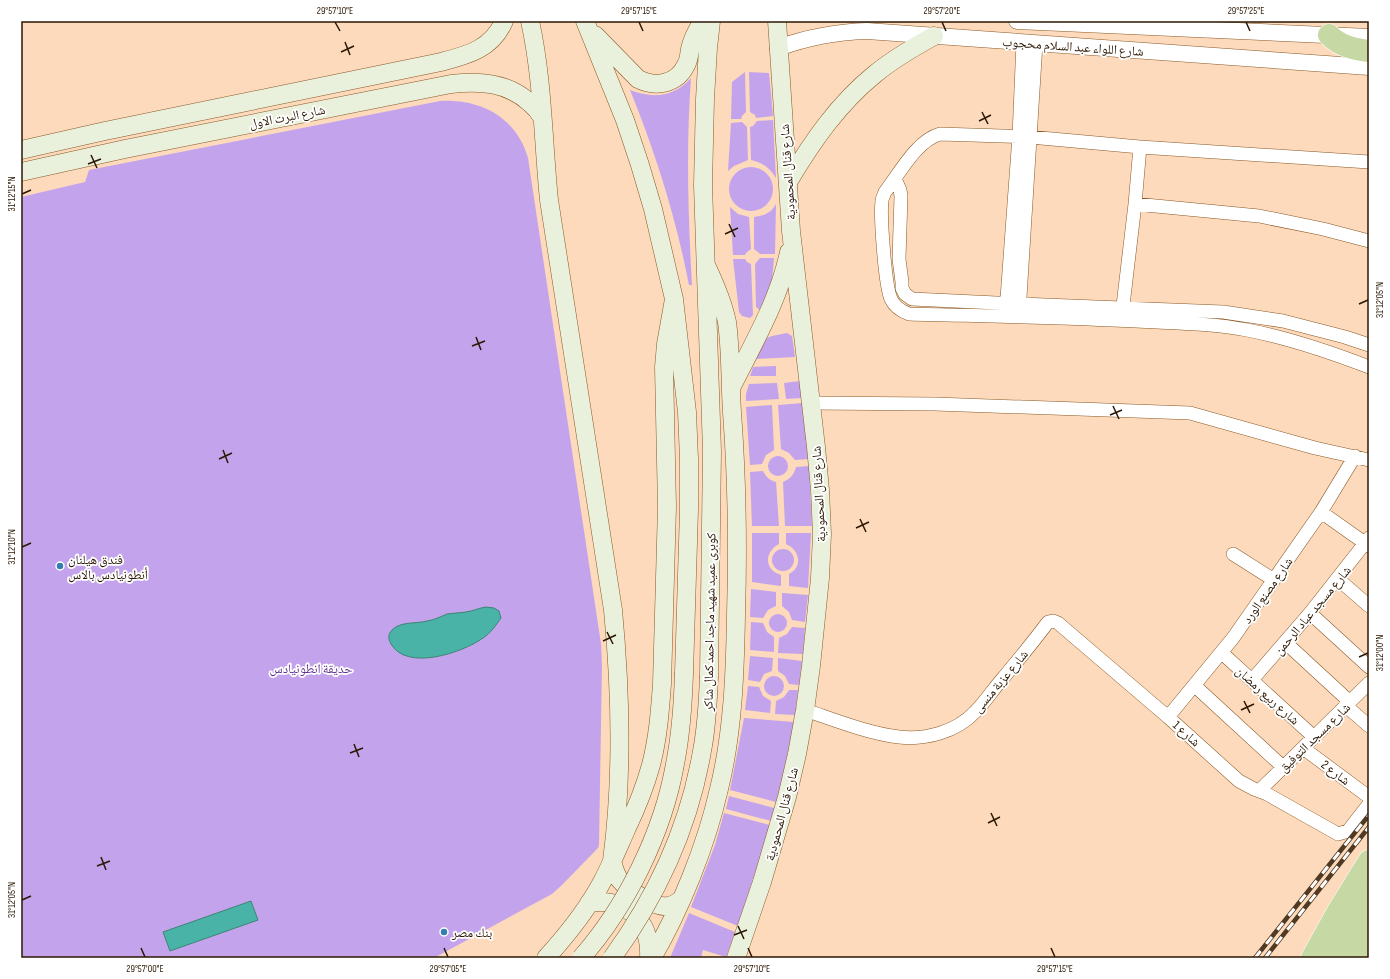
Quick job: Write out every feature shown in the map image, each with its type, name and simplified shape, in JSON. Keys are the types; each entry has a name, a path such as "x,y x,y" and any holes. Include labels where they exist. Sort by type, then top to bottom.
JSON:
{"highway":[{"path":"1329,35 1334,40 1345,46 1353,49 1369,51"},
{"path":"1312,958 1337,913 1369,861"},
{"path":"1328,958 1339,939 1369,896"},
{"path":"1346,958 1369,922"},
{"path":"1366,958 1369,954"}],"main road":[{"name":"شارع البرت الاول","path":"21,150 66,139 462,57 479,50 494,38 504,21"},
{"path":"530,21 534,37 542,100 549,200 613,610 618,664 620,717 618,803 612,862 617,874 625,886 653,903 661,906 669,906 676,904 682,899"},
{"path":"586,24 632,75 644,82 659,84 673,80 683,70 689,57 692,39 703,21"},
{"name":"كوبرى عميد شهيد ماجد احمد كمال شاكر","path":"612,958 646,907 673,853 694,788 702,751 707,714 709,676 712,451 704,228 703,142 708,48 711,21"},
{"name":"شارع قنال المحمودية","path":"736,958 775,840 797,754 805,710 817,615 822,534 820,490 791,232 777,21"},
{"path":"546,958 559,944 602,883 642,791 652,758 660,711 664,656 667,507 664,367 666,344 674,300 663,247 640,164 625,120 586,24"},
{"path":"788,182 826,125 849,97 876,72 934,36"},
{"name":"شارع البرت الاول","path":"21,172 190,135 438,86 467,82 499,84 517,93 531,103 542,117"},
{"path":"186,114 190,135"},
{"path":"731,388 780,286 789,250 791,232"},
{"path":"652,958 682,899 701,848 719,790 727,752 732,714 736,638 737,539 735,440 727,323 719,294 706,266"},
{"name":"كوبرى عميد شهيد ماجد احمد كمال شاكر","path":"581,958 602,931 634,879 647,852 668,795 680,735 684,673 689,459 687,412 674,300"},
{"path":"589,903 608,902 619,904 636,916 646,935 649,958"}],"street":[{"name":"شارع اللواء عبد السلام محجوب","path":"1017,21 1369,37"},
{"name":"شارع اللواء عبد السلام محجوب","path":"778,48 813,37 849,32 867,32 1029,42 1369,67"},
{"path":"1029,42 1024,137 1015,308 1006,317 909,314 900,310 894,304 888,293 883,244 882,200 885,192 918,147 932,136 950,134 1024,137 1140,147 1369,162"},
{"path":"1122,314 1140,147"},
{"path":"895,179 901,196 899,259 902,288 905,294 912,299 1015,308 1122,314 1247,330 1328,351 1369,367"},
{"path":"1135,204 1259,216 1323,229 1369,241"},
{"path":"909,314 912,299"},
{"path":"1122,314 1223,312 1283,321 1345,337 1369,345"},
{"path":"811,403 935,404 1190,413 1315,448 1369,460"},
{"name":"شارع مصنع الورد","path":"1168,717 1222,653 1321,512 1355,456"},
{"path":"1321,512 1368,543"},
{"name":"شارع مسجد عباد الرحمن","path":"1252,680 1286,643 1368,543"},
{"path":"1233,554 1274,580"},
{"path":"1338,579 1369,606"},
{"path":"1310,613 1369,667"},
{"name":"شارع 1","path":"1048,622 1054,621 1058,623 1168,717 1239,781 1267,794 1335,833 1341,834 1348,831 1369,804"},
{"name":"شارع عزبة منسى","path":"805,710 865,729 898,737 926,737 939,733 952,728 975,712 1048,622"},
{"path":"1286,643 1369,726"},
{"name":"شارع ربيع رمضان","path":"1222,653 1314,737"},
{"name":"شارع مسجد التوفيق","path":"1259,791 1369,683"},
{"path":"1195,686 1283,767"},
{"name":"شارع 2","path":"1303,748 1369,797"}],"green space":[{"path":"745,72 746,112 741,119 731,119 732,82"},
{"path":"749,72 769,73 773,116 756,118 755,115 750,112"},
{"path":"691,78 688,130 688,182 692,285 689,285 678,235 657,162 630,90 647,95 670,93 678,89"},
{"name":"حديقة انطونيادس","path":"440,101 469,103 483,107 495,113 506,121 515,132 528,158 601,644 602,665 598,848 552,894 434,958 21,958 21,197 85,182 89,170"},
{"path":"773,120 776,178 766,166 751,160 750,127 757,121"},
{"path":"742,122 747,127 748,160 734,166 728,171 731,123"},
{"path":"747,167 755,167 767,173 773,185 773,193 767,205 755,211 747,211 735,205 729,193 729,185 735,173"},
{"path":"776,204 775,254 760,254 754,249 754,217 767,214"},
{"path":"730,207 738,214 749,217 751,249 745,255 733,255"},
{"path":"760,258 774,258 772,281 760,310 756,307 755,264"},
{"path":"733,259 745,259 751,264 753,315 750,318 742,316 739,312"},
{"path":"787,333 792,336 795,357 756,359 763,342 766,339"},
{"path":"776,366 776,376 750,376 753,367"},
{"path":"800,381 802,398 786,399 784,383"},
{"path":"777,383 779,399 746,401 746,394 749,384"},
{"path":"803,403 809,459 795,460 789,453 781,449 778,405"},
{"path":"772,405 774,450 766,455 762,464 750,465 746,407"},
{"path":"778,456 785,459 788,466 785,473 778,476 771,473 768,466 771,459"},
{"path":"809,466 812,526 785,526 783,482 788,480 796,467"},
{"path":"763,471 768,478 776,482 779,526 752,526 750,472"},
{"path":"752,533 779,533 779,544 774,547 768,561 771,569 775,573 781,575 781,586 752,582"},
{"path":"786,533 811,533 808,588 789,586 789,574 796,567 798,559 794,550 786,544"},
{"path":"783,549 787,550 793,556 793,564 787,570 783,571 779,570 773,564 772,560 773,556 779,550"},
{"path":"751,589 776,592 776,606 768,610 763,618 750,617"},
{"path":"782,593 808,595 805,622 792,620 789,612 782,606"},
{"path":"774,614 782,614 787,619 785,630 782,632 774,632 769,627 769,619"},
{"path":"751,622 763,623 767,632 774,637 774,652 750,650"},
{"path":"792,627 805,628 803,654 778,653 779,638 787,634"},
{"path":"750,656 773,658 772,671 764,674 760,682 748,680"},
{"path":"778,658 802,661 799,685 789,684 785,676 778,671"},
{"path":"774,676 781,679 784,686 781,693 774,696 767,693 764,686 767,679"},
{"path":"748,686 759,687 763,696 771,701 770,713 745,710"},
{"path":"789,690 798,690 795,715 775,714 776,701 784,697"},
{"path":"744,718 794,722 776,802 730,790"},
{"path":"729,796 774,808 771,821 726,809"},
{"path":"724,813 770,825 738,926 691,907 715,845"},
{"path":"689,913 735,932 726,957 703,950 701,958 670,958"}],"water":[{"path":"486,607 494,608 499,611 501,618 486,636 463,649 436,657 409,657 399,652 389,640 389,635 391,632 400,625 430,621 447,614 469,612"},
{"path":"251,901 258,920 170,951 163,932"}],"railway":[{"path":"1255,958 1369,815"},
{"path":"1265,958 1369,827"}],"place":[{"name":"فندق هيلنان أنطونيادس بالاس","path":"60,566"},
{"name":"بنك مصر","path":"444,932"}]}
